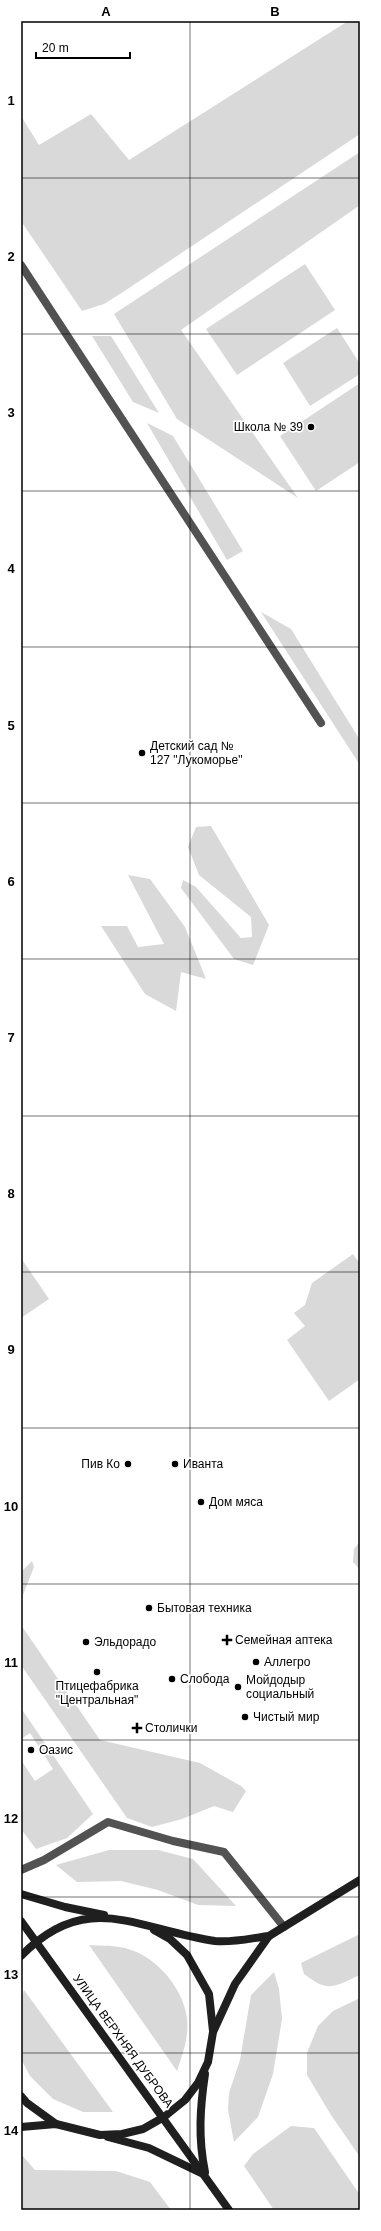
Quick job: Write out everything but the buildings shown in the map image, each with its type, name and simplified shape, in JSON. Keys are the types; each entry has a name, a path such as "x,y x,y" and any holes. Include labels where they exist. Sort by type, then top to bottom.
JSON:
{"street":[{"path":"21,265 321,724"},
{"path":"21,1870 44,1860 108,1822 173,1841 224,1852 284,1927"},
{"path":"213,2032 235,1984 269,1936 360,1880"},
{"path":"21,1894 65,1907 216,1941 269,1936"},
{"path":"21,1956 36,1941 65,1924 85,1919 116,1918"},
{"name":"УЛИЦА ВЕРХНЯЯ ДУБРОВА","path":"21,1921 164,2117 229,2210"},
{"path":"146,1925 170,1939 187,1955 209,1994 213,2032"},
{"name":"УЛИЦА ВЕРХНЯЯ ДУБРОВА","path":"205,2174 200,2145 200,2107 213,2032"},
{"path":"100,2135 122,2134 143,2129 164,2117 185,2100 198,2083 208,2062"},
{"path":"21,2096 27,2103 56,2124"},
{"path":"21,2127 56,2124 100,2135 149,2148 205,2174"}],"shaded area":[{"path":"348,21 356,21 360,26 360,134 123,292 104,304 82,311 21,221 21,116 39,145 91,114 129,160"},
{"path":"360,152 360,205 181,330 298,498 177,419 114,314"},
{"path":"305,264 335,310 237,375 206,329"},
{"path":"337,328 360,364 360,374 310,406 283,363"},
{"path":"92,336 111,336 159,413 133,402"},
{"path":"360,383 360,462 316,491 280,436"},
{"path":"147,423 173,436 243,551 227,560"},
{"path":"261,612 291,629 360,740 360,765"},
{"path":"211,826 269,925 253,965 234,959 181,888 183,880 196,887 241,938 252,937 251,917 199,875 188,847 196,827"},
{"path":"128,875 150,879 185,927 206,979 181,972 176,1011 145,994 101,926 127,926 138,947 164,944"},
{"path":"353,1254 360,1264 360,1379 329,1401 287,1340 305,1326 294,1313 305,1305 312,1283"},
{"path":"21,1258 49,1299 21,1318"},
{"path":"360,1541 360,1570 353,1562 354,1549"},
{"path":"32,1561 34,1567 21,1600 21,1572"},
{"path":"21,1625 100,1740 200,1763 241,1786 246,1791 233,1812 214,1806 182,1819 152,1827 127,1818 21,1665"},
{"path":"21,1708 93,1814 67,1838 36,1849 21,1829 21,1760 35,1781 53,1769 30,1733 21,1739"},
{"path":"109,1850 158,1850 193,1859 236,1906 198,1905 158,1890 121,1881 77,1882 56,1865"},
{"path":"360,1934 360,1975 337,1985 326,1986 312,1980 304,1974 301,1963"},
{"path":"89,1945 116,1946 143,1955 164,1972 172,1983 179,1994 187,2018 185,2045 177,2071"},
{"path":"274,1972 279,1989 282,2019 273,2074 258,2117 234,2142 228,2110 229,2093 240,2060 251,1995"},
{"path":"24,1990 113,2112 83,2112 53,2099 30,2076 21,2059 21,1999"},
{"path":"360,1998 360,2157 331,2115 307,2075 307,2053 318,2026 333,2011"},
{"path":"291,2126 314,2128 360,2195 360,2210 274,2210 244,2166 253,2154"},
{"path":"21,2154 35,2170 116,2171 150,2182 171,2210 21,2210"}],"place":[{"name":"Школа № 39","path":"311,427"},
{"name":"Детский сад № 127 \"Лукоморье\"","path":"142,753"},
{"name":"Пив Ко","path":"128,1464"},
{"name":"Иванта","path":"175,1464"},
{"name":"Дом мяса","path":"201,1502"},
{"name":"Бытовая техника","path":"149,1608"},
{"name":"Семейная аптека","path":"227,1640"},
{"name":"Эльдорадо","path":"86,1642"},
{"name":"Аллегро","path":"256,1662"},
{"name":"Птицефабрика \"Центральная\"","path":"97,1672"},
{"name":"Слобода","path":"172,1679"},
{"name":"Мойдодыр социальный","path":"238,1687"},
{"name":"Чистый мир","path":"245,1717"},
{"name":"Столички","path":"137,1728"},
{"name":"Оазис","path":"31,1750"}]}
